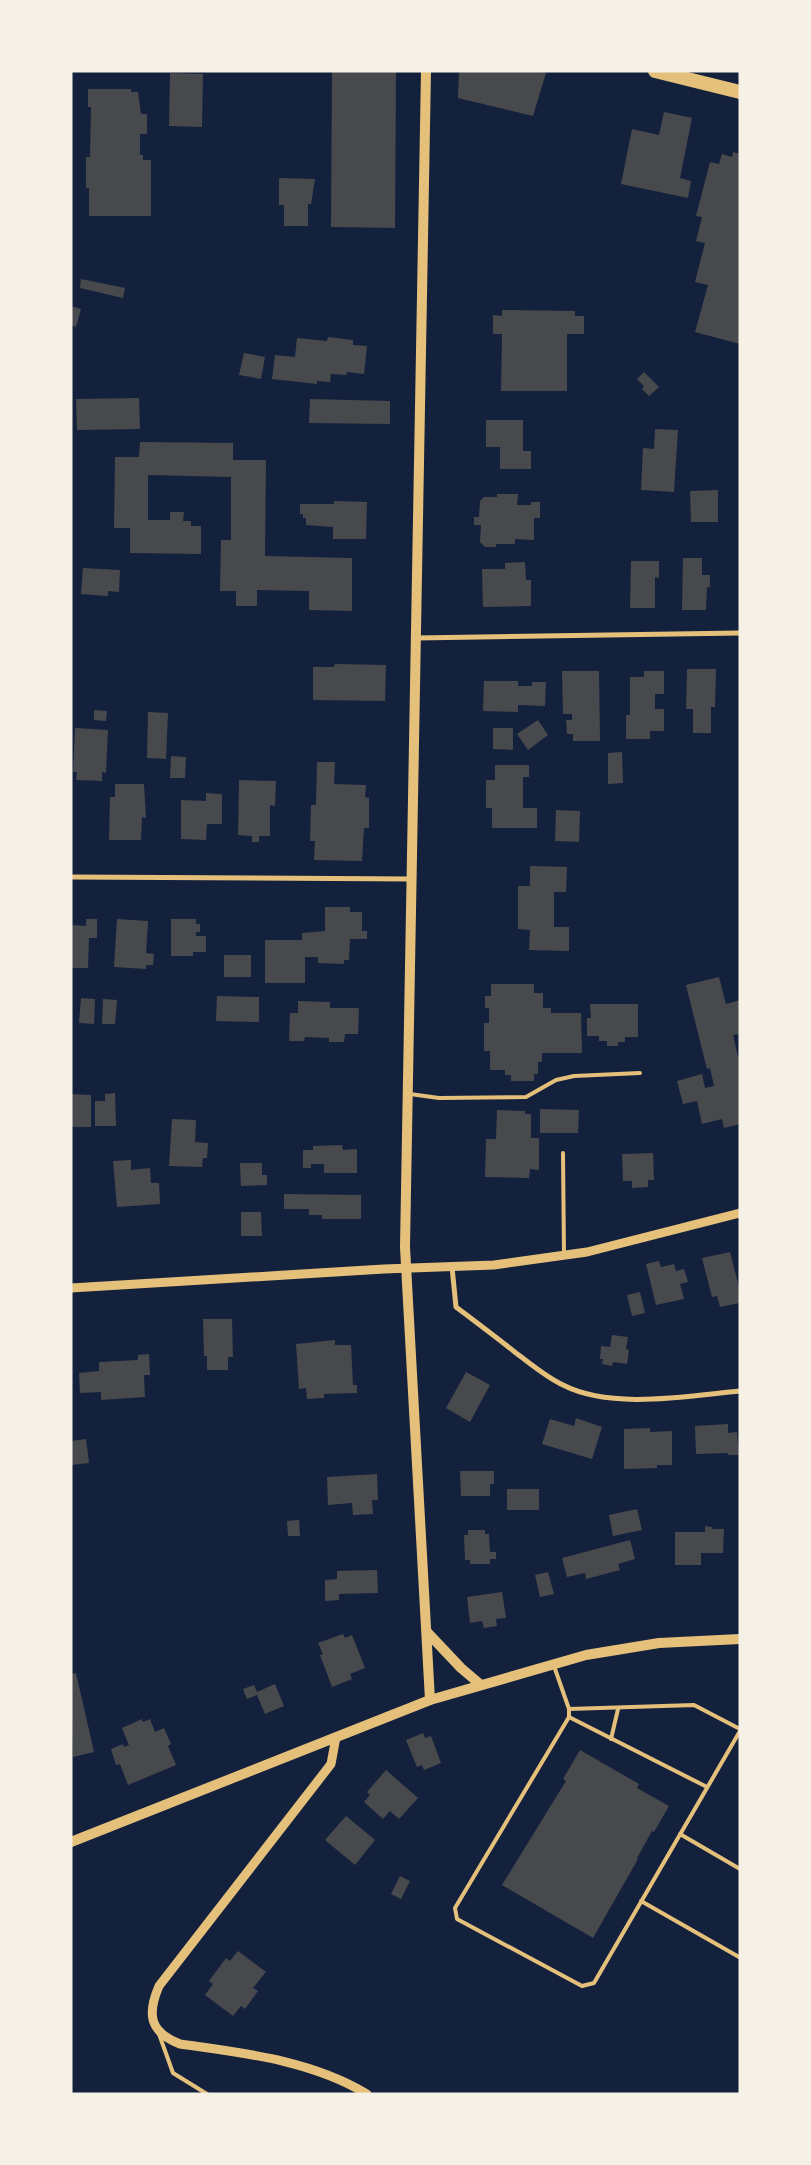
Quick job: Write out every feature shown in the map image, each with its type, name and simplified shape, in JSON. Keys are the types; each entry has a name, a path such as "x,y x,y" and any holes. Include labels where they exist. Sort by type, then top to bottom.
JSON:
{"highway":[{"path":"655,71 740,92"}],"main road":[{"path":"426,71 407,1094 406,1269 430,1700"},
{"path":"427,1632 461,1668 481,1685"},
{"path":"71,1842 430,1700 586,1655 659,1643 740,1639"}],"street":[{"path":"416,638 740,633"},
{"path":"71,877 411,879"},
{"path":"71,1288 494,1265 564,1256 740,1213"},
{"path":"452,1267 456,1306 539,1371 565,1386 589,1394 619,1398 655,1398 740,1391"},
{"path":"336,1737 331,1764 159,1986 153,2000 152,2009 154,2025 158,2032 168,2040 180,2044 261,2056 337,2079 366,2094"}],"lane":[{"path":"407,1094 439,1098 526,1097 556,1080 574,1076 640,1073"},
{"path":"563,1153 564,1256"},
{"path":"554,1664 569,1709 569,1717 455,1908 457,1919 582,1986 587,1986 594,1983 740,1730 694,1705 618,1709 569,1709"},
{"path":"611,1739 618,1709"},
{"path":"569,1717 707,1787"},
{"path":"680,1834 740,1869"},
{"path":"641,1901 738,1957"},
{"path":"158,2032 173,2073 207,2094"}],"building":[{"path":"332,71 396,71 395,228 331,227"},
{"path":"459,71 538,71 546,73 533,116 458,98"},
{"path":"170,73 203,74 202,127 169,126"},
{"path":"88,89 131,89 131,92 138,92 141,114 147,114 147,134 140,134 140,155 143,155 143,160 151,160 151,216 89,216 89,188 86,188 86,157 90,157 91,107 88,107"},
{"path":"664,112 692,118 680,178 691,181 688,198 621,184 632,129 659,135"},
{"path":"733,152 740,154 740,344 695,332 708,285 695,282 705,243 696,241 702,217 696,216 710,162 719,164 722,154 732,157"},
{"path":"279,178 315,179 311,204 308,204 308,226 284,226 284,205 279,205"},
{"path":"81,279 125,288 123,298 80,288"},
{"path":"71,306 81,309 76,327 71,325"},
{"path":"502,310 575,311 575,316 584,316 584,334 567,334 567,391 501,391 502,334 493,334 493,315 502,316"},
{"path":"328,337 353,340 353,345 367,346 364,374 347,372 346,375 331,374 330,382 317,381 317,384 272,379 275,355 295,357 297,338 327,341"},
{"path":"244,353 265,357 261,379 239,375"},
{"path":"644,372 659,387 649,396 642,389 644,386 637,379"},
{"path":"139,398 140,429 77,430 76,399"},
{"path":"310,399 390,401 390,424 309,423"},
{"path":"486,420 523,420 523,451 531,451 531,469 500,469 500,447 486,447"},
{"path":"655,429 678,430 674,492 641,490 643,448 654,449"},
{"path":"140,442 233,443 233,460 266,460 265,556 352,558 352,611 309,610 309,591 257,590 257,606 236,606 236,591 220,591 221,540 231,540 231,477 148,475 148,520 170,520 170,512 184,512 183,521 191,521 191,526 201,526 201,554 130,553 130,528 114,528 115,457 139,457"},
{"path":"718,490 718,522 691,522 690,491"},
{"path":"497,494 518,494 517,505 531,505 531,502 540,502 540,518 534,518 534,540 515,539 515,544 496,544 496,547 485,547 480,542 481,525 474,525 474,517 479,517 480,501 484,497 497,497"},
{"path":"334,501 367,502 366,539 333,539 333,527 306,525 306,518 303,518 303,514 300,514 300,504 334,504"},
{"path":"683,558 702,558 702,575 710,575 710,587 707,587 706,610 682,610"},
{"path":"631,561 659,561 659,578 655,577 655,608 630,608"},
{"path":"525,562 526,580 531,580 531,606 483,607 482,569 505,569 505,563"},
{"path":"83,568 120,570 119,592 108,591 108,596 81,594"},
{"path":"335,664 386,665 385,701 313,700 313,667 334,667"},
{"path":"687,669 716,669 715,707 711,707 711,733 693,733 693,709 686,709"},
{"path":"562,671 599,671 600,741 573,741 573,734 567,734 566,720 572,720 572,714 563,714"},
{"path":"644,671 664,671 664,694 655,694 655,709 664,709 664,731 650,731 650,739 626,739 626,715 630,715 630,677 644,677"},
{"path":"484,681 518,681 518,686 532,686 532,682 546,682 545,706 518,705 518,712 483,711"},
{"path":"94,710 107,711 106,721 94,720"},
{"path":"148,712 168,713 166,759 147,758"},
{"path":"538,720 548,735 528,750 517,734"},
{"path":"75,728 108,730 106,773 102,772 102,781 76,780 77,772 73,772"},
{"path":"493,728 513,728 513,750 493,749"},
{"path":"622,752 623,783 608,784 608,753"},
{"path":"171,756 186,757 185,778 170,778"},
{"path":"317,762 335,762 334,784 366,785 365,797 369,798 369,828 364,828 362,861 314,860 315,841 310,841 311,805 316,805"},
{"path":"495,765 529,765 529,777 523,777 523,808 537,808 537,828 492,828 492,808 486,808 486,780 495,780"},
{"path":"239,780 276,781 275,806 270,805 270,836 259,836 259,842 252,842 252,836 238,835"},
{"path":"115,784 144,784 146,818 142,817 141,840 109,840 110,797 115,797"},
{"path":"206,793 222,794 222,824 207,824 206,840 181,839 181,800 206,801"},
{"path":"556,810 580,811 579,842 555,841"},
{"path":"530,866 567,867 566,892 554,892 554,927 569,927 569,951 529,950 530,930 518,929 518,886 530,886"},
{"path":"325,907 350,907 350,912 362,912 362,931 367,931 367,939 350,939 349,960 344,960 344,964 318,963 318,957 305,957 305,983 265,983 265,940 302,940 302,933 325,931"},
{"path":"86,919 97,919 97,938 89,938 88,968 71,968 71,925 86,926"},
{"path":"117,919 148,921 146,953 154,954 153,965 146,965 146,969 114,967"},
{"path":"171,919 196,919 196,924 200,924 200,932 196,932 196,936 206,936 206,952 193,952 193,956 171,956"},
{"path":"224,955 251,955 251,977 224,977"},
{"path":"719,977 726,1004 740,1000 740,1034 733,1035 738,1057 740,1057 740,1124 724,1128 722,1119 702,1124 697,1101 683,1104 677,1081 702,1074 705,1088 714,1086 710,1068 707,1069 686,985"},
{"path":"491,984 534,984 534,993 543,993 543,1008 551,1008 551,1013 581,1013 582,1053 542,1053 542,1062 538,1062 538,1074 534,1074 534,1081 511,1081 511,1075 505,1075 505,1070 490,1070 490,1051 484,1051 484,1023 489,1023 489,1008 485,1008 485,996 491,996"},
{"path":"217,996 259,997 259,1022 216,1021"},
{"path":"81,998 95,999 94,1024 79,1023"},
{"path":"103,999 117,1000 115,1024 102,1024"},
{"path":"298,1001 330,1002 330,1008 359,1008 358,1034 345,1034 344,1042 329,1042 329,1038 305,1037 304,1041 289,1041 290,1013 298,1013"},
{"path":"590,1004 638,1004 638,1037 625,1037 625,1042 618,1042 618,1046 607,1046 607,1041 599,1041 599,1036 587,1036 587,1018 591,1018"},
{"path":"115,1093 116,1126 95,1126 95,1101 105,1101 105,1094"},
{"path":"71,1094 91,1095 91,1127 71,1127"},
{"path":"540,1109 579,1110 578,1133 540,1133"},
{"path":"497,1110 525,1111 525,1114 531,1114 531,1138 539,1138 539,1170 530,1169 529,1178 485,1177 486,1139 496,1139"},
{"path":"172,1119 196,1120 195,1142 208,1143 207,1158 203,1158 202,1167 169,1166"},
{"path":"342,1145 343,1150 357,1149 357,1173 324,1173 324,1164 311,1164 311,1168 303,1168 303,1150 313,1150 313,1146"},
{"path":"653,1153 654,1180 648,1180 648,1187 632,1188 632,1181 623,1181 622,1154"},
{"path":"131,1160 131,1170 150,1168 151,1183 159,1183 160,1204 117,1207 113,1161"},
{"path":"240,1163 262,1163 262,1175 267,1175 267,1185 241,1186"},
{"path":"284,1194 361,1195 361,1219 322,1219 322,1215 309,1215 309,1209 284,1209"},
{"path":"241,1212 261,1212 262,1236 241,1236"},
{"path":"730,1252 740,1291 740,1303 720,1307 717,1296 712,1297 702,1258"},
{"path":"659,1261 661,1267 674,1264 676,1271 684,1269 688,1282 680,1284 684,1299 656,1305 646,1264"},
{"path":"640,1292 645,1313 632,1316 627,1295"},
{"path":"203,1319 232,1319 233,1357 228,1357 228,1370 207,1370 207,1356 204,1356"},
{"path":"612,1335 628,1337 626,1349 629,1350 627,1364 613,1362 612,1366 602,1364 603,1359 600,1359 601,1346 610,1347"},
{"path":"335,1340 335,1345 351,1345 353,1385 357,1385 357,1393 324,1394 324,1398 307,1399 306,1388 299,1389 296,1344"},
{"path":"149,1354 150,1375 144,1375 145,1397 101,1400 101,1392 80,1393 79,1373 99,1371 99,1362 138,1360 138,1355"},
{"path":"466,1372 490,1385 470,1422 446,1408"},
{"path":"576,1418 602,1427 592,1459 542,1444 550,1419 574,1426"},
{"path":"728,1424 728,1433 737,1432 739,1455 728,1455 728,1453 696,1454 695,1426"},
{"path":"650,1428 650,1432 672,1431 672,1465 657,1465 657,1468 624,1469 624,1429"},
{"path":"86,1439 89,1463 71,1465 71,1441"},
{"path":"460,1471 494,1471 494,1484 490,1484 490,1496 461,1496"},
{"path":"377,1474 378,1500 372,1500 373,1514 353,1515 352,1503 328,1505 327,1477"},
{"path":"507,1489 539,1489 539,1510 507,1510"},
{"path":"637,1509 642,1530 613,1536 609,1515"},
{"path":"299,1520 300,1536 288,1536 287,1521"},
{"path":"705,1526 712,1527 712,1529 724,1529 723,1553 701,1553 701,1565 675,1565 675,1532 705,1532"},
{"path":"468,1530 485,1530 485,1534 489,1534 490,1552 496,1552 496,1559 490,1559 490,1564 470,1564 470,1560 465,1560 464,1535 468,1535"},
{"path":"630,1540 635,1559 618,1564 620,1570 586,1579 585,1573 567,1577 562,1558"},
{"path":"377,1570 378,1593 339,1594 339,1600 325,1601 325,1580 337,1579 337,1571"},
{"path":"548,1572 554,1594 540,1597 535,1575"},
{"path":"502,1592 506,1618 496,1619 497,1626 484,1628 482,1621 470,1623 467,1597"},
{"path":"343,1634 345,1638 352,1635 365,1668 350,1674 352,1679 332,1687 320,1655 323,1654 318,1643"},
{"path":"76,1673 94,1752 73,1757 71,1674"},
{"path":"275,1684 284,1706 265,1714 257,1695 247,1699 243,1689 254,1685 257,1692"},
{"path":"142,1719 143,1722 150,1719 155,1732 164,1728 171,1744 168,1746 176,1765 128,1785 120,1764 116,1765 111,1749 123,1744 124,1747 129,1745 122,1728"},
{"path":"423,1733 425,1738 431,1736 441,1763 424,1770 422,1765 417,1767 406,1740"},
{"path":"580,1750 639,1784 637,1788 669,1806 654,1832 652,1831 593,1938 502,1885 566,1781 563,1779"},
{"path":"386,1770 418,1798 399,1819 390,1811 383,1819 364,1802 370,1795 367,1792"},
{"path":"346,1816 375,1840 355,1865 325,1840"},
{"path":"400,1876 410,1881 401,1899 391,1894"},
{"path":"238,1951 266,1972 253,1988 258,1991 245,2009 241,2006 233,2016 205,1995 213,1984 209,1981 226,1958 230,1961"}]}
